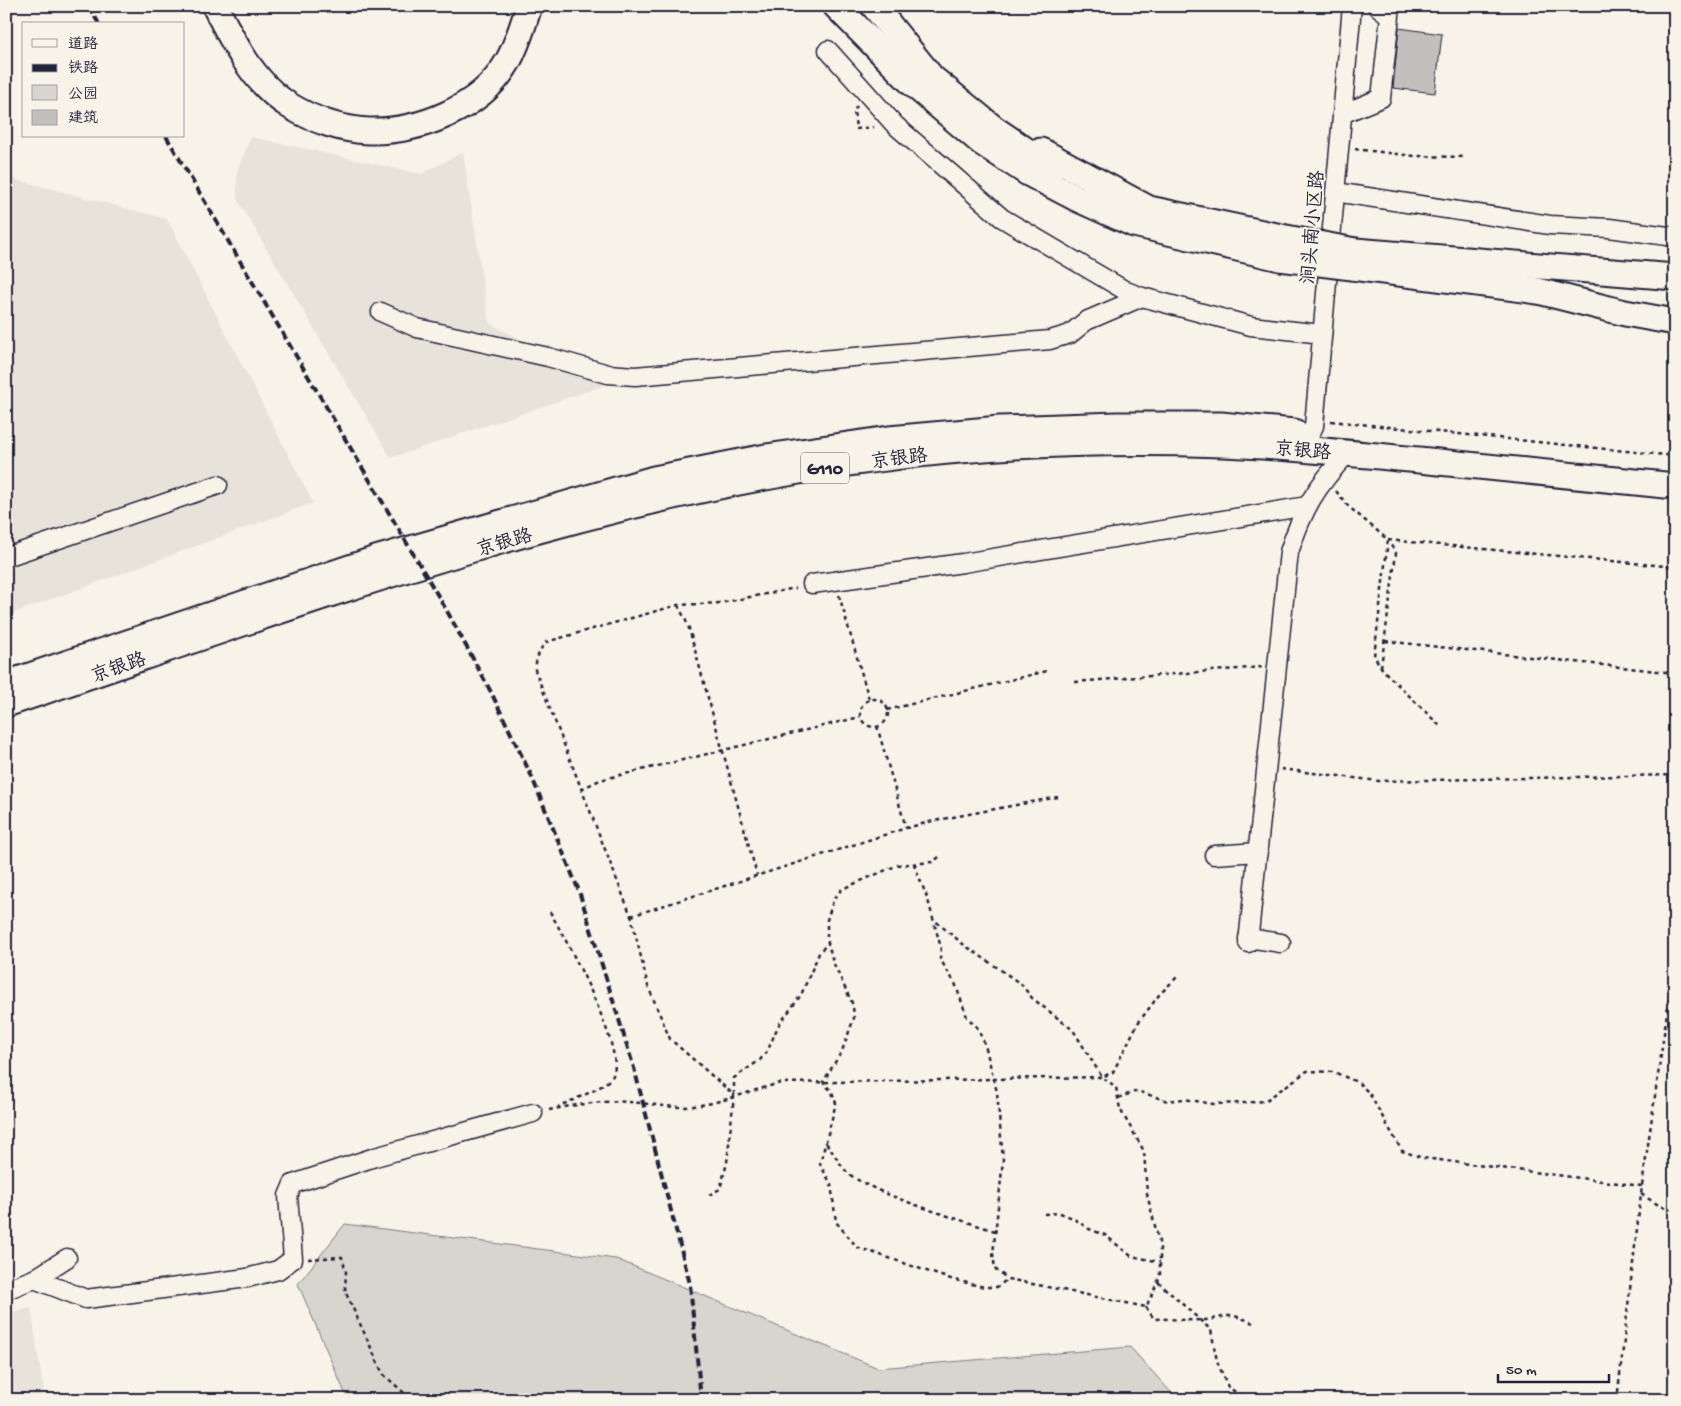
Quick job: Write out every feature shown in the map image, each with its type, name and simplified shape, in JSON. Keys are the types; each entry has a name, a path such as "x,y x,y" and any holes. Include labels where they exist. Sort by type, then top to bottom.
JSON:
{"highway":[{"path":"215,6 232,40 251,67 270,89 289,105 314,118 342,127 369,131 395,129 423,123 445,115 471,100 492,82 507,63 522,31 529,6"},
{"path":"836,6 913,84 981,142 1028,173 1076,198 1134,224 1281,246 1538,292 1625,313 1675,322"},
{"path":"874,6 932,78 993,128 1051,168 1146,210 1281,246"},
{"path":"880,6 892,24 938,71 1048,156 1149,209 1281,246"},
{"path":"1354,259 1675,277"},
{"name":"京银路","path":"6,684 376,559 654,479 757,459 889,439 1000,429 1117,425 1221,425 1307,441 1348,453 1675,486"},
{"name":"京银路","path":"6,704 381,577 658,498 770,476 950,451 1117,444 1221,444 1307,441 1675,470"}],"street":[{"name":"涧头南小区路","path":"1307,441 1314,419 1352,6"},
{"path":"1342,114 1381,98 1390,16 1377,6"},
{"path":"828,50 895,125 1002,218 1126,291 1251,326 1322,334"},
{"path":"1335,192 1550,225 1609,228 1675,236"},
{"path":"381,312 416,328 548,357 608,374 635,376 1050,340 1070,334 1086,321 1142,297"},
{"path":"1281,943 1248,941 1289,552 1300,518 1307,506 1325,478 1348,453"},
{"path":"6,557 218,484"},
{"path":"812,584 964,563 1307,506"},
{"path":"1214,855 1258,852"},
{"path":"34,1278 86,1299 247,1278 278,1270 293,1259 288,1196 293,1184 375,1157 533,1113"},
{"path":"6,1290 34,1278 67,1258"}],"path":[{"path":"1339,148 1414,156 1465,157"},
{"path":"1325,478 1348,506 1388,540 1396,554 1381,667"},
{"path":"1388,540 1675,567"},
{"path":"1388,540 1374,656 1381,667 1442,728"},
{"path":"835,581 869,700"},
{"path":"734,1095 670,1039 648,986 631,916 535,670 541,648 546,642 678,605 720,603 812,584"},
{"path":"678,605 688,625 757,875"},
{"path":"1385,641 1675,673"},
{"path":"1075,682 1276,665"},
{"path":"887,710 1047,671"},
{"path":"869,700 881,700 887,710 886,721 876,726 865,724 860,717 860,708 869,700"},
{"path":"581,789 600,780 860,717"},
{"path":"876,726 906,828"},
{"path":"1265,767 1379,781 1675,775"},
{"path":"631,916 906,828 1058,797"},
{"path":"823,1082 842,1051 854,1018 853,1005 833,962 828,944 827,920 829,908 842,889 898,865 933,862 939,857"},
{"path":"914,864 934,920 941,948 940,959 955,983 967,1017 977,1027 986,1045 997,1092 1004,1160 1000,1209 995,1231 995,1269 1008,1279 1146,1307 1154,1319 1202,1320 1221,1316 1238,1316 1253,1323"},
{"path":"550,912 577,959 611,1044 616,1064 613,1076 601,1086 555,1108"},
{"path":"934,920 962,944 1021,984 1032,998 1072,1030 1102,1077 1116,1087 1120,1109 1144,1151 1148,1194 1160,1246 1160,1277 1146,1307"},
{"path":"709,1194 720,1189 727,1163 734,1078 760,1060 768,1050 778,1026 801,995 820,951 828,944"},
{"path":"533,1113 571,1105 627,1102 689,1106 715,1104 734,1095 781,1082 1102,1077 1113,1072 1138,1023 1159,995 1178,976"},
{"path":"1616,1400 1642,1186 1670,992 1675,986"},
{"path":"1118,1098 1137,1091 1168,1101 1184,1099 1213,1104 1265,1101 1307,1071 1334,1072 1359,1083 1369,1093 1402,1151 1423,1158 1642,1186"},
{"path":"823,1082 832,1092 836,1104 820,1164 831,1184 836,1222 857,1247 948,1278 984,1287 997,1286 1008,1279"},
{"path":"825,1142 846,1171 863,1182 921,1206 995,1231"},
{"path":"1641,1194 1660,1206 1675,1211"},
{"path":"1044,1214 1060,1213 1073,1218 1089,1229 1105,1235 1131,1256 1160,1262"},
{"path":"301,1259 342,1257 346,1272 345,1291 383,1374 412,1400"},
{"path":"1158,1282 1211,1330 1217,1361 1228,1387 1247,1400"}],"shaded area":[{"path":"251,137 421,174 463,152 489,323 608,384 391,458 237,199 237,171"},
{"path":"6,177 167,219 313,503 6,616"},
{"path":"31,1308 45,1400 6,1400 6,1313"}],"green space":[{"path":"345,1224 616,1259 878,1368 1130,1347 1178,1400 348,1400 298,1284"}],"building":[{"path":"1399,28 1442,34 1435,93 1393,88"}],"railway":[{"path":"89,6 98,22"},
{"path":"167,138 447,611 491,692 531,775 579,891 634,1068 690,1284 701,1400"}]}
